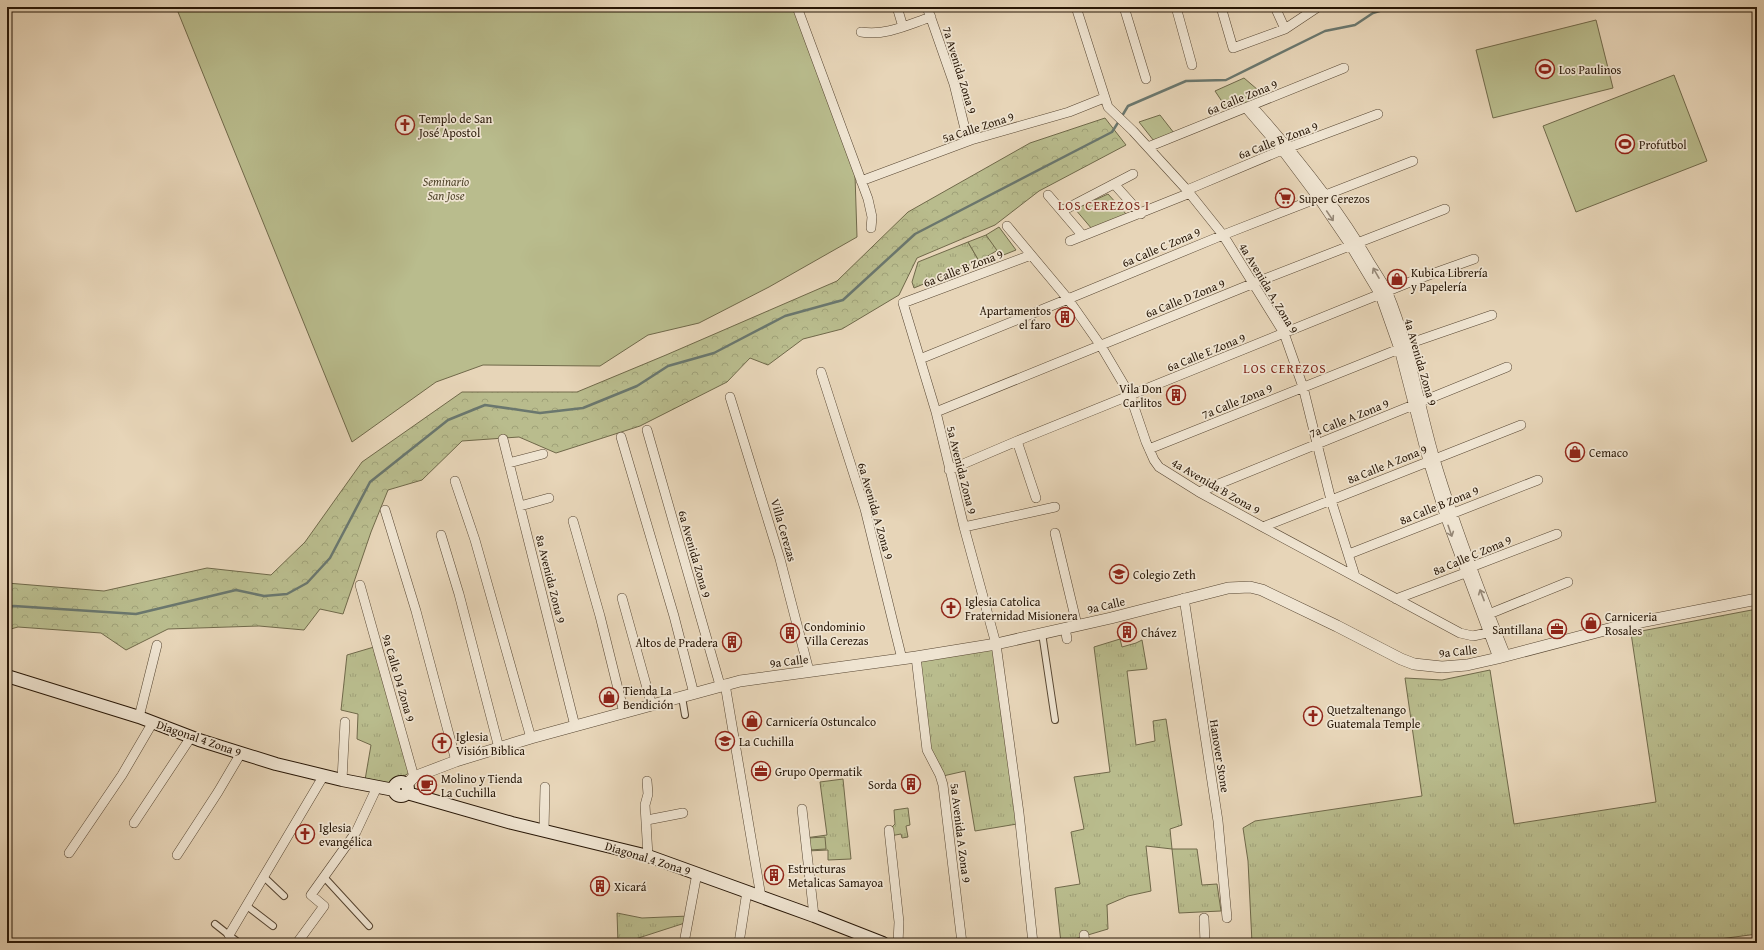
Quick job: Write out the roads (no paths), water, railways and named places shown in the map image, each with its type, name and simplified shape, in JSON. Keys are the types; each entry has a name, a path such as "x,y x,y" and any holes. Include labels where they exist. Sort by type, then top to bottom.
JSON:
{"main road":[{"name":"Diagonal 4 Zona 9","path":"7,676 139,717 191,737 276,764 342,780 394,790 401,796 409,785 512,823 648,856 747,891 883,943"}],"street":[{"path":"797,7 871,209 871,228"},
{"path":"897,7 902,27"},
{"name":"7a Avenida Zona 9","path":"927,7 954,84 963,122 972,140"},
{"path":"1076,7 1104,98"},
{"path":"1124,7 1146,79"},
{"path":"1176,7 1192,65"},
{"path":"1221,7 1233,48 1285,29 1318,7"},
{"path":"1275,7 1285,29"},
{"path":"861,32 884,32 931,17"},
{"name":"6a Calle Zona 9","path":"1148,147 1344,68"},
{"name":"5a Calle Zona 9","path":"861,181 972,140 1069,112 1104,98"},
{"name":"4a Avenida A, Zona 9","path":"1104,98 1108,107 1133,131 1189,192 1223,235 1254,283 1284,334 1303,387 1331,500 1356,576"},
{"name":"4a Avenida Zona 9","path":"1249,107 1286,150 1322,196 1354,244 1384,294 1402,347 1431,459 1448,514 1502,657"},
{"name":"6a Calle B Zona 9","path":"1070,241 1141,214 1286,150 1378,114"},
{"name":"6a Calle C Zona 9","path":"920,359 1223,235 1413,161"},
{"path":"1062,211 1115,185 1133,174"},
{"path":"1115,185 1141,214"},
{"path":"1048,195 1083,236"},
{"name":"6a Calle D Zona 9","path":"936,412 1254,283 1445,209"},
{"name":"4a Avenida B Zona 9","path":"1007,226 1068,299 1100,346 1130,395 1141,431 1154,460 1160,467 1200,492 1262,527 1460,633 1473,636 1492,632"},
{"name":"6a Calle B Zona 9","path":"903,303 1031,255"},
{"name":"6a Calle E Zona 9","path":"949,470 1130,395 1474,259"},
{"name":"5a Avenida Zona 9","path":"903,303 936,412 949,470 996,644 1019,813 1033,943"},
{"name":"7a Calle Zona 9","path":"1149,449 1402,347 1492,315"},
{"name":"7a Calle A Zona 9","path":"1200,492 1317,443 1507,367"},
{"name":"6a Avenida A Zona 9","path":"821,372 865,509 902,659"},
{"name":"Villa Cerezas","path":"730,397 780,559 809,671"},
{"name":"8a Calle A Zona 9","path":"1262,527 1522,424"},
{"name":"6a Avenida Zona 9","path":"646,430 722,685 761,897"},
{"path":"621,437 674,616 694,694"},
{"name":"8a Avenida Zona 9","path":"503,439 576,726"},
{"path":"1017,441 1036,498"},
{"path":"509,463 543,454"},
{"name":"8a Calle B Zona 9","path":"1349,554 1538,480"},
{"path":"454,481 475,540 531,738"},
{"path":"520,506 549,498"},
{"path":"964,527 1055,507"},
{"path":"385,510 416,611 456,760"},
{"path":"573,521 600,616 624,713"},
{"path":"1055,533 1077,625"},
{"name":"8a Calle C Zona 9","path":"1396,598 1557,534"},
{"path":"441,535 459,594 499,748"},
{"name":"4a Avenida Zona 9","path":"1468,570 1489,614 1492,632"},
{"path":"1489,614 1568,582"},
{"name":"9a Calle D4 Zona 9","path":"360,585 409,785"},
{"name":"9a Calle","path":"409,785 456,760 531,738 652,706 722,685 773,675 916,657 996,644 1042,633 1066,633 1077,625 1111,618 1184,598 1228,588 1253,588 1262,590 1401,659 1414,664 1434,667 1454,666 1502,657 1632,623 1757,599"},
{"path":"622,598 652,706"},
{"name":"Hanover Stone","path":"1184,598 1218,821 1227,918"},
{"path":"1042,633 1055,720"},
{"path":"139,717 157,645"},
{"name":"5a Avenida A Zona 9","path":"916,657 927,750 940,775 943,785 962,943"},
{"path":"682,697 685,715"},
{"path":"69,853 122,775 153,722"},
{"path":"342,780 345,722"},
{"path":"134,823 191,737"},
{"path":"177,855 218,792 241,753"},
{"path":"229,935 324,775"},
{"path":"647,781 648,794 646,805 648,856"},
{"path":"544,830 545,786"},
{"path":"297,943 324,906 311,895 356,832 377,787"},
{"path":"802,809 814,916"},
{"path":"647,820 683,813"},
{"path":"889,830 899,922 898,943"},
{"path":"684,943 697,873"},
{"path":"264,877 284,896"},
{"path":"324,877 369,926"},
{"path":"738,943 747,891"},
{"path":"247,906 273,926"},
{"path":"1204,918 1205,943"},
{"path":"215,924 239,943"}],"waterway":[{"path":"1122,116 1128,106 1186,81 1226,80 1325,31 1355,25 1373,13 1392,7"},
{"path":"7,607 14,606 136,614 236,590 264,596 287,594 307,583 330,558 370,482 448,420 485,405 540,413 583,408 637,386 668,366 714,353 785,316 843,300 915,234 1112,132 1119,121"}],"place":[{"name":"Los Paulinos","path":"1545,69"},
{"name":"Templo de San José Apostol","path":"405,125"},
{"name":"Profutbol","path":"1625,144"},
{"name":"Super Cerezos","path":"1285,198"},
{"name":"Kubica Librería y Papelería","path":"1397,279"},
{"name":"Apartamentos el faro","path":"1065,317"},
{"name":"Vila Don Carlitos","path":"1176,395"},
{"name":"Cemaco","path":"1575,452"},
{"name":"Colegio Zeth","path":"1119,574"},
{"name":"Iglesia Catolica Fraternidad Misionera","path":"951,608"},
{"name":"Carniceria Rosales","path":"1591,623"},
{"name":"Santillana","path":"1557,629"},
{"name":"Chávez","path":"1127,632"},
{"name":"Condominio Villa Cerezas","path":"790,633"},
{"name":"Altos de Pradera","path":"732,642"},
{"name":"Tienda La Bendición","path":"609,697"},
{"name":"Quetzaltenango Guatemala Temple","path":"1313,716"},
{"name":"Carnicería Ostuncalco","path":"752,721"},
{"name":"La Cuchilla","path":"725,741"},
{"name":"Iglesia Visión Biblica","path":"442,743"},
{"name":"Grupo Opermatik","path":"761,771"},
{"name":"Sorda","path":"911,784"},
{"name":"Molino y Tienda La Cuchilla","path":"427,785"},
{"name":"Iglesia evangélica","path":"305,834"},
{"name":"Estructuras Metalicas Samayoa","path":"774,875"},
{"name":"Xicará","path":"600,886"}],"district":[{"name":"LOS CEREZOS I","path":"1104,205"},
{"name":"LOS CEREZOS","path":"1285,368"}],"park label":[{"name":"Seminario San Jose","path":"446,188"}]}
